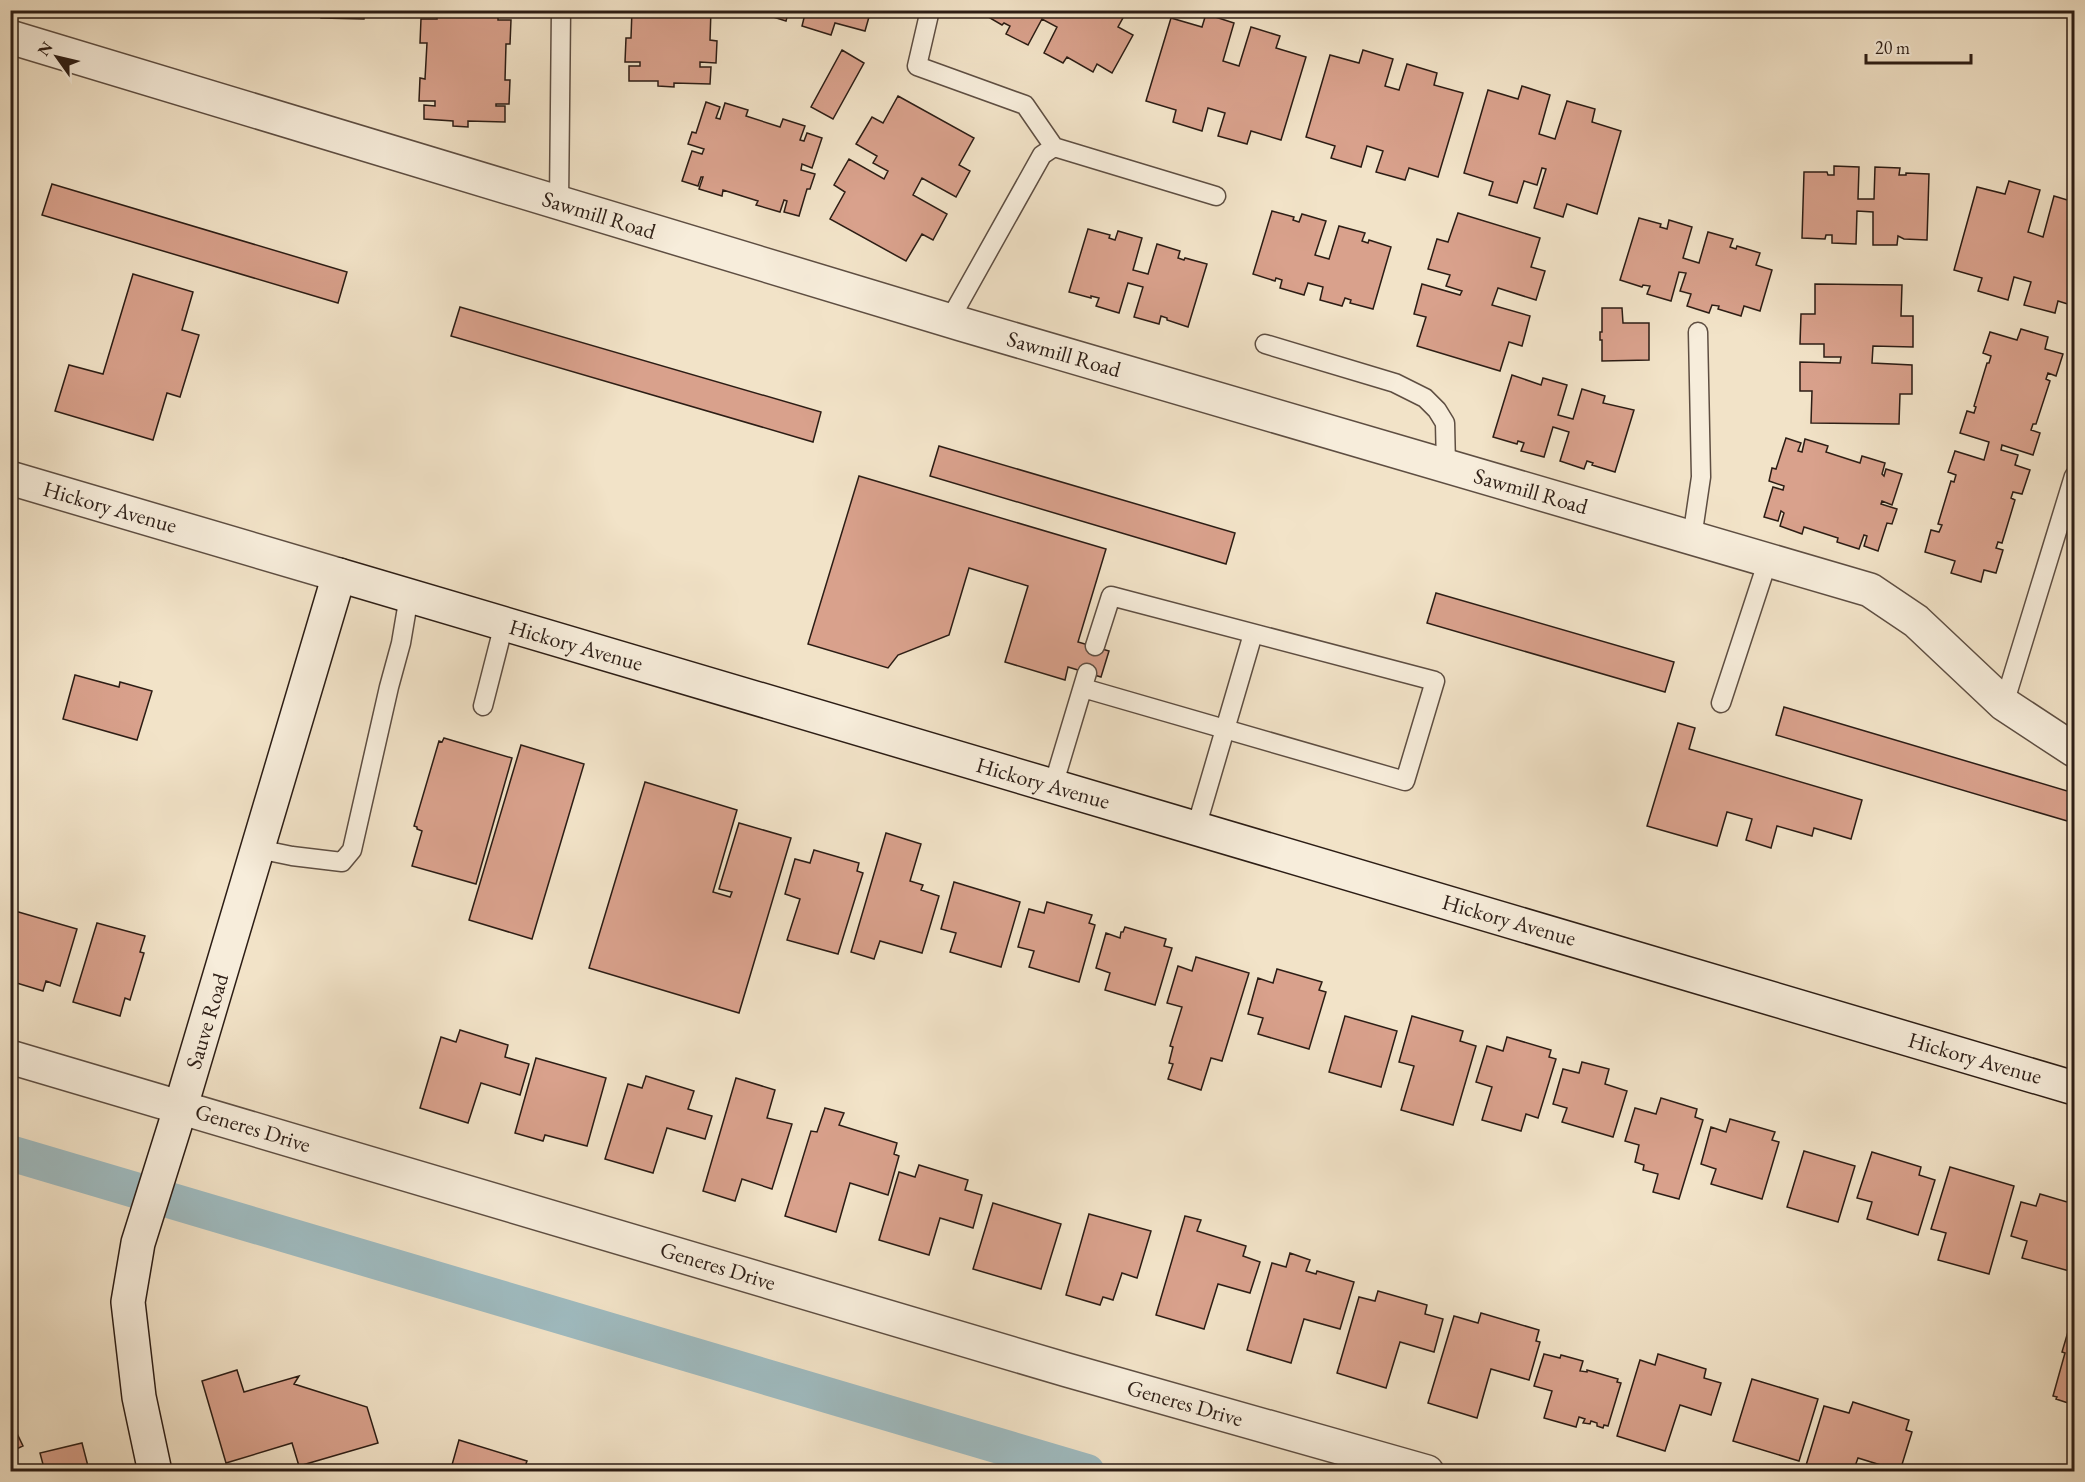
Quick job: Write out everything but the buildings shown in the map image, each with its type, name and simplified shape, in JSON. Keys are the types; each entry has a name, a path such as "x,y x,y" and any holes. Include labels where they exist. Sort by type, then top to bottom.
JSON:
{"street":[{"name":"Sawmill Road","path":"10,37 949,321 1870,590 1916,621 2004,704 2074,750"},
{"name":"Hickory Avenue","path":"10,478 2074,1088"},
{"name":"Sauve Road","path":"154,1472 139,1397 128,1302 138,1243 181,1107 339,575"},
{"name":"Generes Drive","path":"10,1057 1067,1370 1427,1472"}],"lane":[{"path":"559,203 561,10"},
{"path":"930,10 917,66 1025,105 1054,147 1216,196"},
{"path":"949,321 1042,155 1054,147"},
{"path":"1692,538 1701,477 1698,332"},
{"path":"1265,344 1395,383 1413,391 1437,410 1445,423 1446,466"},
{"path":"2004,704 2074,476"},
{"path":"1721,703 1768,560"},
{"path":"258,849 302,858 342,862 352,850 401,643 409,596"},
{"path":"1053,786 1085,680 1224,729 1405,781 1435,681 1111,596 1095,646"},
{"path":"483,705 504,624"},
{"path":"1196,828 1252,634"}],"waterway":[{"path":"10,1153 1087,1472"}]}
